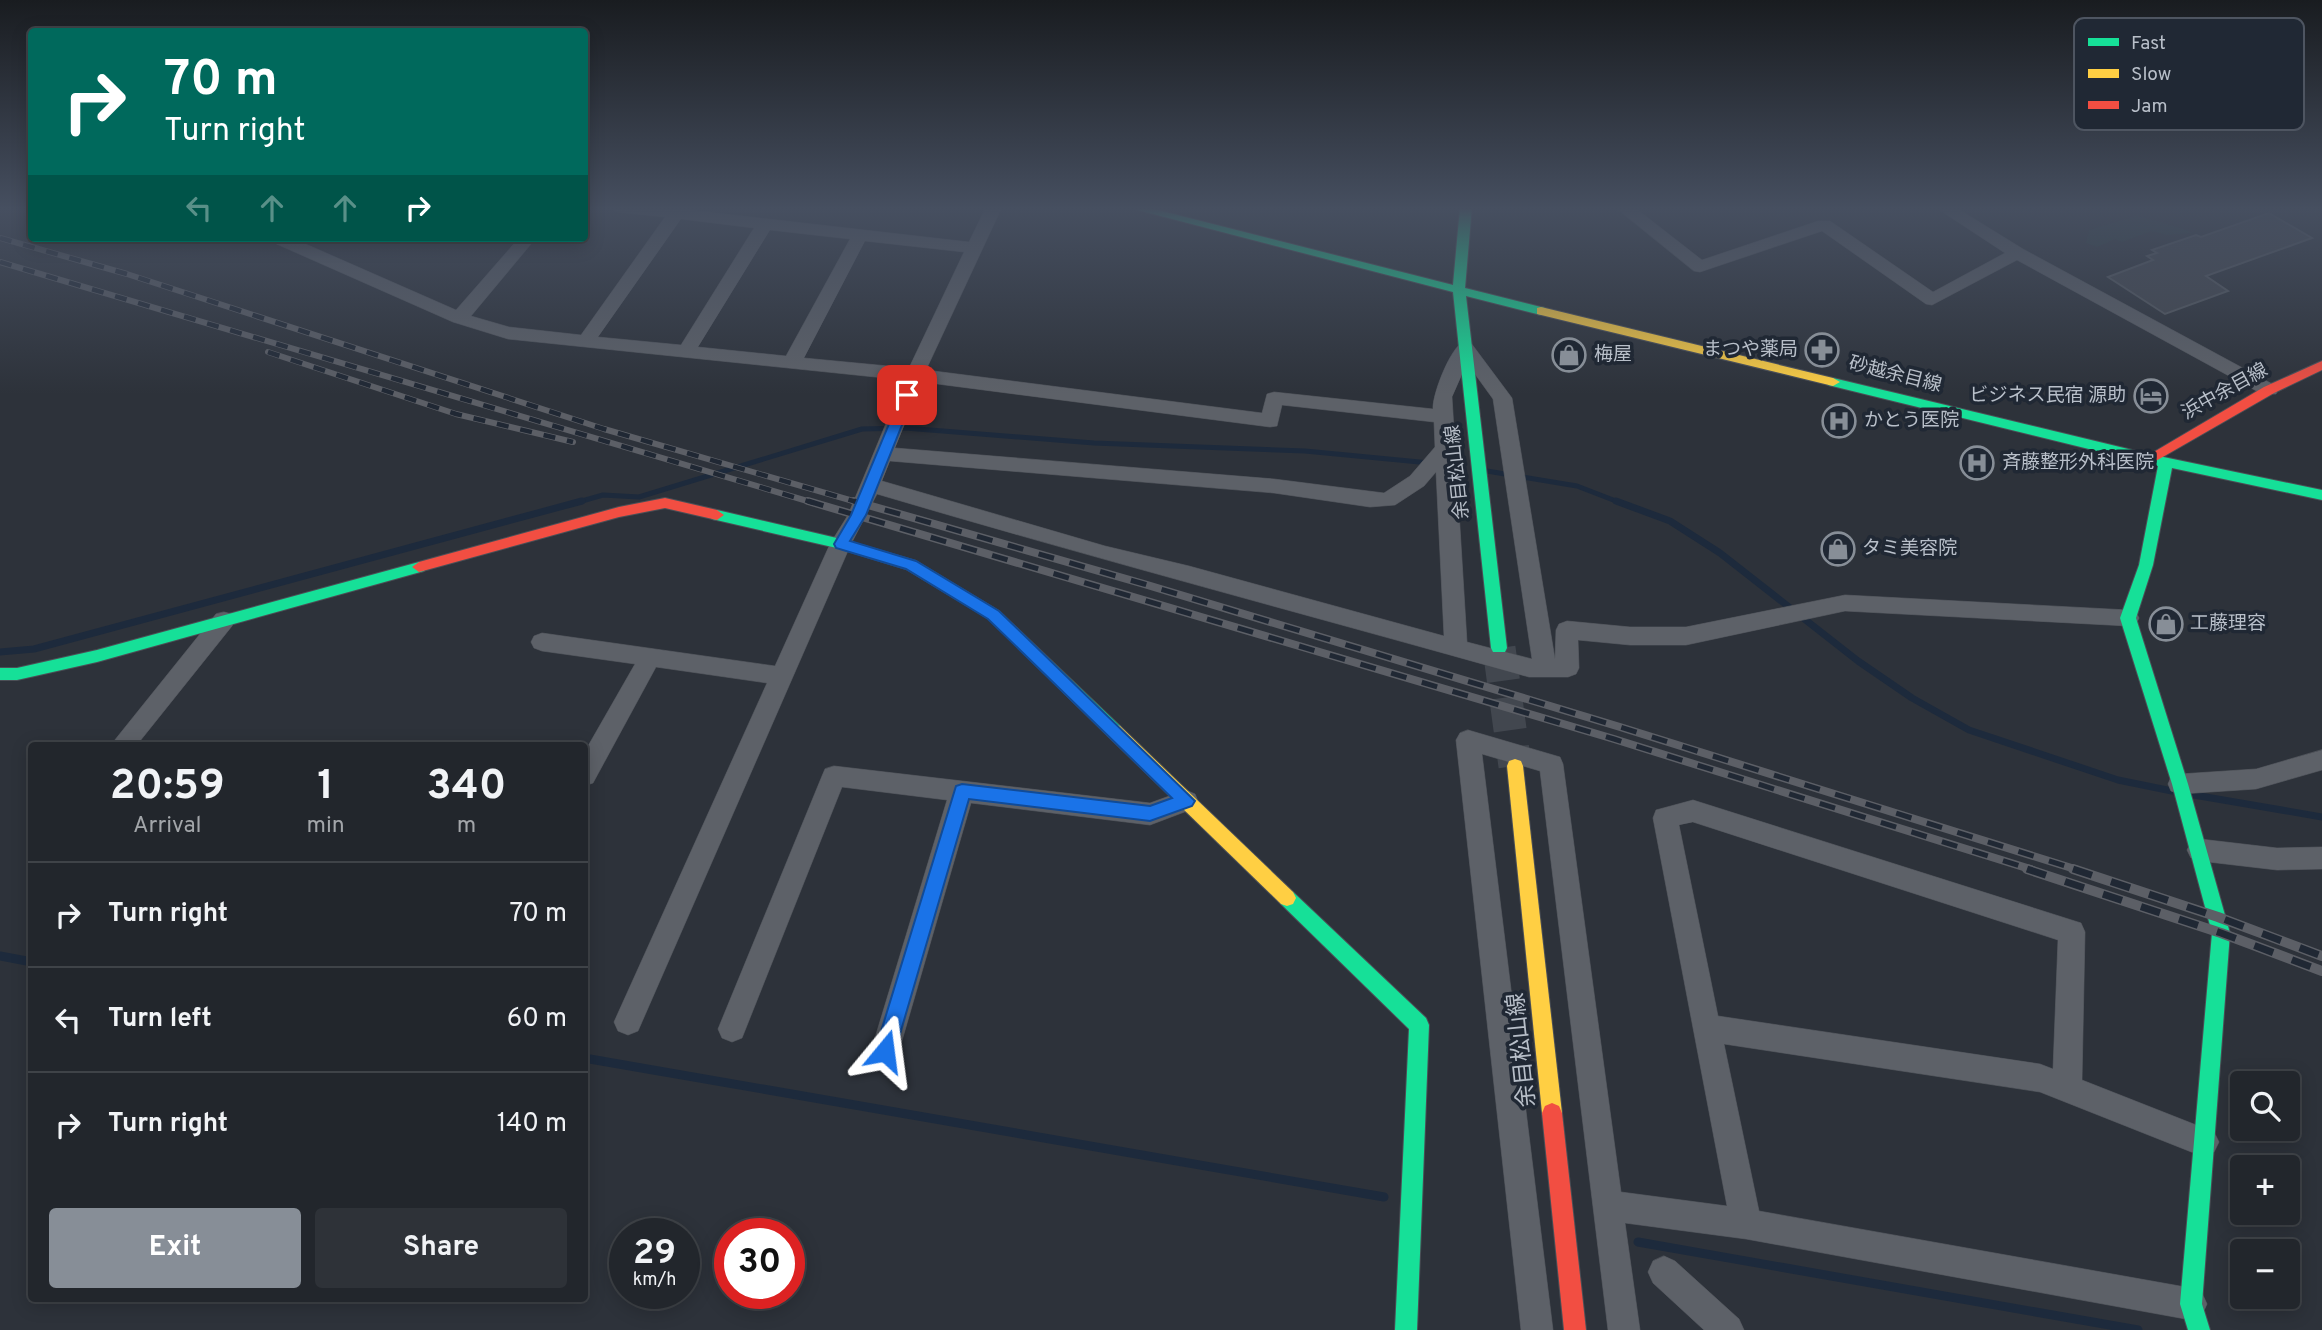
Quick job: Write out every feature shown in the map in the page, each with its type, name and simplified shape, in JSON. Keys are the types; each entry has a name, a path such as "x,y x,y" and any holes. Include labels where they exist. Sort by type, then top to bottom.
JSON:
{"street":[{"path":"348,269 459,318 508,333 915,375 1270,421 1274,398 1443,416"},
{"path":"459,318 501,269"},
{"path":"586,341 637,269"},
{"path":"685,351 737,269"},
{"path":"792,362 842,269"},
{"path":"628,1022 841,544 858,515 915,375 964,269"},
{"name":"砂越余目線","path":"1372,269 2157,461 2322,495"},
{"name":"余目松山線","path":"1461,269 1459,291 1499,648"},
{"path":"1887,269 1932,300 1988,269"},
{"path":"2047,269 2269,390"},
{"path":"1456,649 1442,397 1465,347 1502,398 1545,668"},
{"name":"浜中余目線","path":"2157,461 2269,390 2322,365"},
{"path":"884,454 1274,486 1388,500 1417,481 1445,447"},
{"path":"1608,1205 1746,1224 2195,1317 2204,1142 2221,933 2200,850 2128,618 2146,565 2157,461"},
{"path":"871,485 1105,554 1189,574 1530,668 1568,668 1567,630 1630,636 1686,636 1845,603 2128,618"},
{"path":"0,674 17,674 97,656 619,512 665,503 841,544 911,565 994,615 1419,1025 1406,1330"},
{"path":"125,742 224,620"},
{"path":"542,642 782,676"},
{"path":"588,769 650,657"},
{"path":"1537,1330 1468,740 1551,764 1624,1330"},
{"path":"2180,784 2256,779 2322,760"},
{"name":"余目松山線","path":"1516,766 1575,1330"},
{"path":"732,1029 834,776 1150,814 1186,801"},
{"path":"885,1051 962,791"},
{"path":"1746,1224 1664,818 1693,811 2072,932 2067,1089"},
{"path":"2200,850 2277,859 2322,858"},
{"path":"1708,1028 2040,1078 2204,1142"},
{"path":"1664,1272 1728,1330"}],"building":[{"path":"2129,269 2225,269 2206,276 2228,291 2165,314 2108,277"}],"waterway":[{"path":"582,501 603,495 639,497 862,429 905,428 1094,443 1305,451 1430,463"},
{"path":"1487,471 1577,486 1621,503"},
{"path":"0,652 34,649 582,501"},
{"path":"575,503 582,501"},
{"path":"1616,501 1670,521 1720,553 1858,661 1912,698 1969,730 2118,780 2172,791"},
{"path":"2194,795 2322,817"},
{"path":"0,956 28,961"},
{"path":"588,1059 1384,1197"},
{"path":"1638,1242 2138,1330"}],"tunnel":[{"path":"1499,648 1515,766"}],"railway":[{"path":"24,269 814,503"},
{"path":"110,269 604,429 860,503"},
{"path":"268,352 456,414 573,442"},
{"path":"808,501 1614,739 2033,870"},
{"path":"854,501 1144,584 1620,727 2078,870"},
{"path":"2027,869 2221,933 2322,971"},
{"path":"2073,869 2218,917 2322,956"}],"traffic: fast":[{"path":"1376,269 1541,311"},
{"path":"1459,291 1461,269"},
{"path":"1459,291 1499,648"},
{"path":"1833,382 2149,459 2322,495"},
{"path":"2166,462 2146,565 2128,618 2180,784 2221,933 2191,1304 2199,1330"},
{"path":"717,515 841,544 911,565 994,615 1114,731"},
{"path":"0,674 17,674 97,656 419,567"},
{"path":"1287,898 1419,1025 1406,1330"}],"traffic: slow":[{"path":"1541,311 1833,382"},
{"path":"1114,731 1287,898"},
{"path":"1515,766 1552,1113"}],"traffic: jam":[{"path":"2149,459 2269,390 2322,365"},
{"path":"419,567 619,512 665,503 717,515"},
{"path":"1552,1113 1575,1330"}],"place":[{"name":"まつや薬局","path":"1822,350"},
{"name":"梅屋","path":"1569,355"},
{"name":"ビジネス民宿 源助","path":"2151,396"},
{"name":"かとう医院","path":"1839,421"},
{"name":"斉藤整形外科医院","path":"1977,463"},
{"name":"タミ美容院","path":"1838,549"},
{"name":"工藤理容","path":"2166,624"}],"route":[{"path":"885,1051 962,791 1150,814 1186,801 994,615 911,565 841,544 858,515 907,395"}]}
